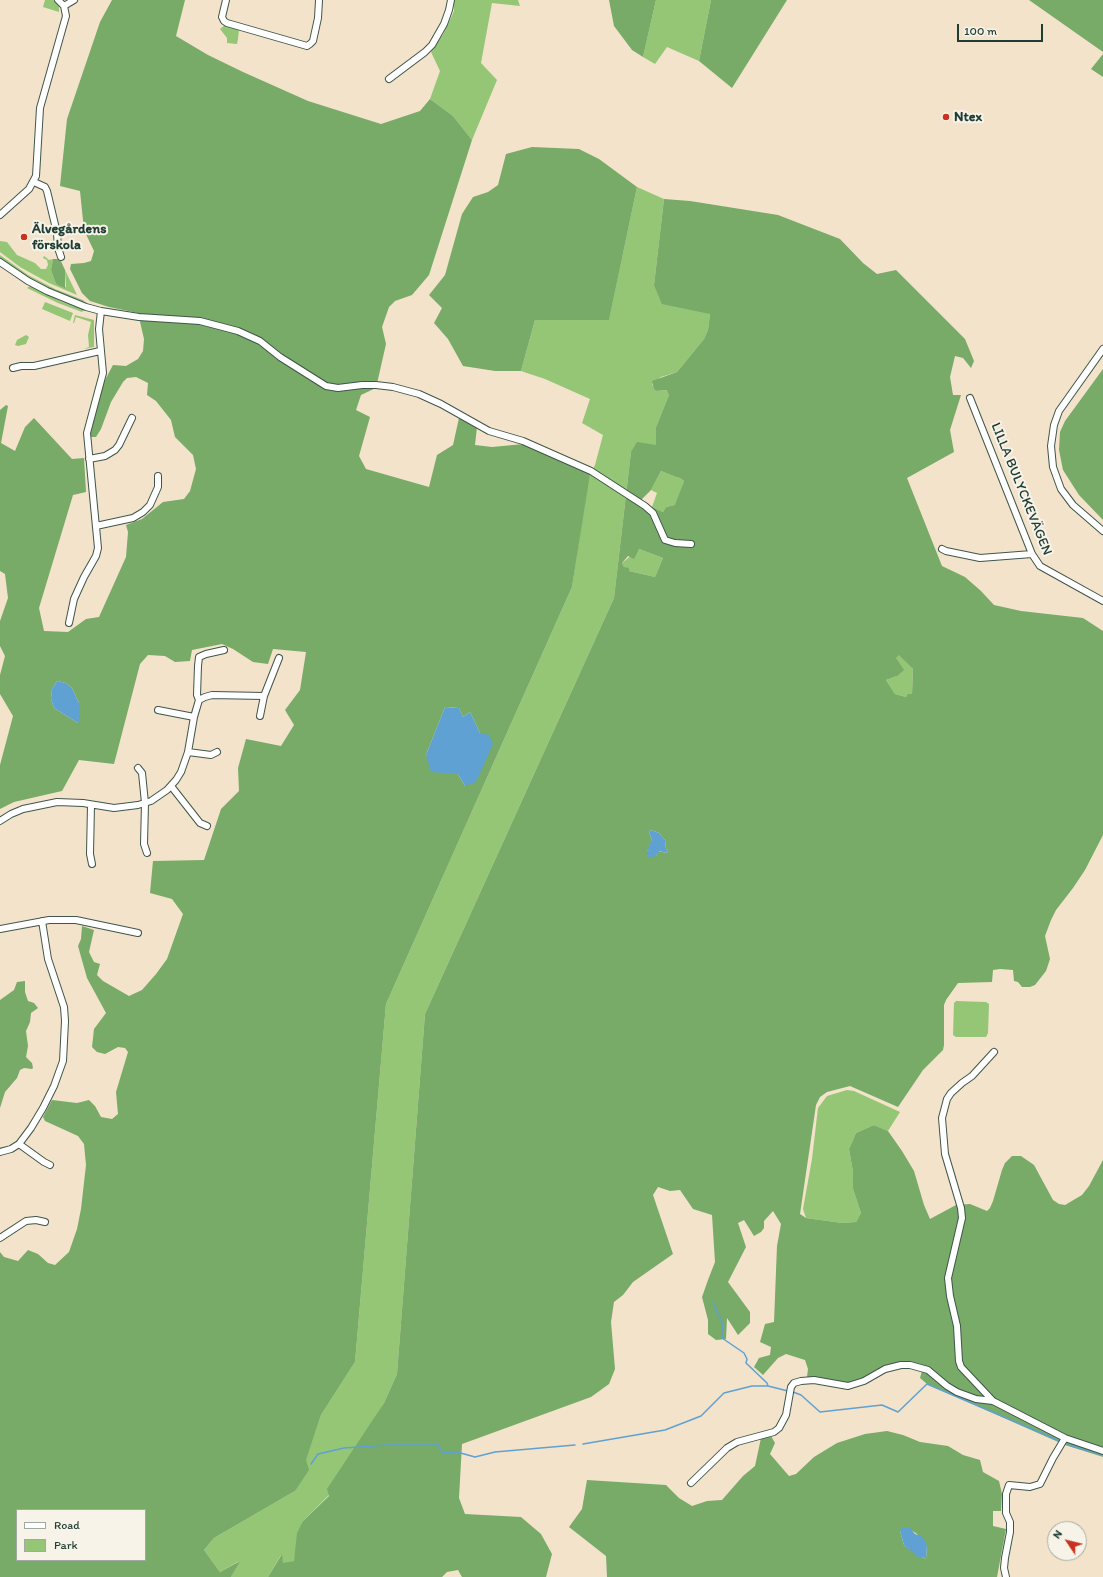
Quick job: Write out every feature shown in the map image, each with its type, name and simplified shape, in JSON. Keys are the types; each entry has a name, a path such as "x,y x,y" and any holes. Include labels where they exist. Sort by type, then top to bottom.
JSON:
{"street":[{"path":"0,215 29,189 34,182 40,108 66,16 64,6 58,0"},
{"path":"64,6 74,0"},
{"path":"226,0 222,17 227,23 307,46 313,41 318,18 319,0"},
{"path":"389,79 432,45 444,24 451,0"},
{"path":"34,182 45,187 47,191 61,257"},
{"path":"0,262 23,278 47,291 101,311 139,317 200,321 238,330 260,341 272,351 318,382 332,387 376,385 393,387 419,394 441,404 489,431 523,440 591,472 645,506 652,513 665,540 675,543 691,544"},
{"path":"69,623 74,599 96,556 98,548 87,433 103,373 99,329 101,311"},
{"path":"1103,349 1059,411 1054,426 1051,446 1053,467 1061,489 1073,505 1103,531"},
{"path":"13,368 21,366 34,366 100,351"},
{"name":"LILLA BULYCKEVÄGEN","path":"970,398 1032,554 1040,566 1103,601"},
{"path":"89,459 105,456 115,450 132,418"},
{"path":"96,526 133,518 143,512 150,505 158,486 158,476"},
{"path":"942,549 980,558 1032,554"},
{"path":"200,700 197,695 199,658 206,654 224,650"},
{"path":"260,716 264,696 280,658"},
{"path":"0,821 16,811 39,804 57,802 114,808 145,803 157,797 171,786 181,772 188,752 194,717 200,700 212,695 264,696"},
{"path":"158,710 194,717"},
{"path":"188,752 211,755 217,752"},
{"path":"138,768 142,773 145,803 144,844 147,852"},
{"path":"171,786 200,824 207,826"},
{"path":"91,805 90,854 92,864"},
{"path":"0,929 42,920 76,920 138,933"},
{"path":"0,1152 12,1149 19,1144 43,1108 54,1086 63,1061 65,1021 64,1006 48,959 42,920"},
{"path":"994,1052 972,1076 951,1093 947,1099 942,1118 945,1154 961,1208 962,1218 948,1278 950,1296 957,1326 959,1361 964,1372 993,1401 1065,1438 1103,1451"},
{"path":"19,1144 50,1165"},
{"path":"0,1238 26,1221 36,1220 45,1222"},
{"path":"691,1483 728,1448 737,1442 774,1432 779,1428 786,1415 791,1387 794,1383 801,1381 814,1380 848,1386 864,1381 885,1369 901,1365 910,1365 928,1370 947,1386 957,1392 976,1399 993,1401"},
{"path":"1006,1577 1004,1568 1010,1532 1010,1522 1006,1513 1006,1494 1009,1485 1030,1487 1040,1484 1065,1438"}],"green space":[{"path":"45,0 53,0 59,6 59,12 43,7"},
{"path":"112,0 185,0 176,36 208,55 308,101 381,124 420,111 430,99 453,116 472,140 429,275 412,295 395,301 389,307 382,327 386,344 376,388 361,395 356,410 370,417 359,456 366,469 429,487 437,455 453,445 459,418 477,427 475,445 492,447 524,444 590,474 572,587 386,1004 355,1362 321,1415 306,1460 309,1470 295,1491 214,1538 204,1550 220,1572 240,1561 231,1577 0,1577 0,1252 4,1257 18,1261 28,1250 38,1254 48,1263 55,1265 69,1252 77,1229 81,1209 86,1165 84,1144 78,1136 45,1121 43,1117 52,1100 77,1103 89,1100 95,1106 101,1117 112,1119 118,1114 116,1092 128,1052 125,1048 118,1047 105,1054 97,1052 92,1047 94,1029 106,1013 87,978 78,946 81,939 82,926 94,930 89,952 94,962 100,964 97,975 103,981 129,996 142,990 167,959 183,914 172,899 150,893 153,861 204,860 221,809 239,791 238,768 246,739 281,746 294,725 285,710 300,690 306,652 273,649 268,664 253,662 222,644 192,650 190,661 175,662 165,656 148,655 140,664 114,764 79,760 62,791 14,802 0,809 0,765 13,716 0,694 0,675 5,656 0,646 0,621 8,598 5,574 0,571 0,410 6,405 8,406 1,443 15,451 25,427 34,418 72,459 84,458 86,492 73,495 39,608 44,631 68,632 86,619 99,617 126,557 128,532 126,525 142,519 163,502 184,499 190,491 196,469 193,455 175,437 171,420 156,401 147,395 148,383 136,377 127,378 123,382 111,402 101,429 96,437 89,437 104,382 113,365 126,366 138,359 143,351 144,339 138,313 109,307 90,301 82,293 70,269 71,264 91,261 94,251 84,230 80,191 60,186 67,119 100,22","holes":["57,681 66,683 72,688 79,703 78,723 54,708 51,699 52,689","445,707 459,708 463,717 470,712 480,733 465,786 458,774 426,755"]},
{"path":"454,0 518,0 520,6 492,3 481,63 497,80 472,140 453,116 430,99 440,71 431,52 444,33 454,11"},
{"path":"609,0 656,0 643,57 632,50 614,26"},
{"path":"656,0 711,0 699,61 667,47 655,64 643,57"},
{"path":"711,0 787,0 732,88 699,61"},
{"path":"1029,0 1103,0 1103,52"},
{"path":"225,25 239,29 237,44 227,43 227,38 220,29"},
{"path":"1103,54 1103,77 1091,69"},
{"path":"532,147 579,149 599,159 637,187 609,320 535,320 521,371 495,371 463,366 448,339 434,323 442,308 429,295 445,275 462,214 473,197 488,192 498,185 506,154"},
{"path":"637,187 664,199 654,285 710,314 708,330 704,339 677,372 661,377 652,384 657,391 668,390 669,395 656,427 656,445 631,452 614,598 425,1014 397,1374 384,1403 329,1495 303,1521 294,1561 283,1564 281,1555 268,1577 231,1577 239,1561 220,1572 204,1550 214,1538 295,1491 321,1415 355,1362 386,1004 572,587 588,481 595,465 603,435 582,423 590,399 545,379 521,371 535,320 609,319"},
{"path":"664,199 690,201 778,215 840,239 863,263 877,274 896,270 965,339 974,361 971,368 963,358 955,356 950,377 953,395 961,395 950,430 954,452 907,478 942,566 965,577 994,605 1021,611 1083,618 1103,631 1103,835 1085,870 1056,910 1051,920 1045,936 1050,959 1046,971 1035,985 1030,987 1022,987 1018,982 1014,981 1013,970 1000,969 993,970 992,982 958,983 944,1005 943,1050 923,1070 898,1107 850,1086 827,1092 820,1097 816,1105 800,1214 806,1218 842,1223 856,1222 861,1213 853,1189 853,1172 849,1149 856,1133 874,1125 888,1131 914,1171 924,1205 930,1219 956,1205 970,1204 987,1211 993,1201 1005,1163 1012,1156 1021,1156 1034,1165 1053,1200 1059,1204 1065,1205 1082,1195 1089,1186 1103,1160 1103,1457 1065,1445 927,1384 920,1378 922,1371 902,1362 893,1364 867,1378 851,1383 841,1383 807,1377 808,1369 805,1360 786,1354 778,1358 763,1375 754,1367 759,1358 770,1355 771,1347 760,1342 765,1324 774,1322 777,1246 781,1224 773,1211 764,1221 764,1228 761,1232 754,1236 744,1220 738,1223 746,1247 728,1282 750,1312 750,1323 738,1335 727,1318 726,1339 716,1340 708,1334 708,1320 702,1297 715,1262 712,1215 693,1209 680,1190 670,1191 658,1187 653,1195 673,1254 633,1282 623,1295 614,1302 611,1322 615,1369 609,1384 591,1397 462,1444 459,1498 465,1514 521,1517 541,1534 552,1554 546,1577 462,1577 458,1570 447,1572 442,1577 268,1577 282,1554 283,1563 294,1561 297,1533 303,1521 329,1496 327,1489 384,1403 397,1374 425,1014 614,598 631,452 637,442 656,445 656,427 669,395 667,390 657,391 654,389 652,381 677,372 704,339 708,330 710,314 662,304 654,285","holes":["661,471 684,481 675,505 666,507 663,512 652,507 648,510 639,502 651,490","639,549 663,558 655,577 629,571 629,568 624,567 622,563 628,556 634,559","899,655 913,669 912,694 908,694 906,697 895,694 886,680 897,676 904,670 896,658","651,830 659,833 665,840 666,849 668,850 667,853 658,851 656,856 652,856 647,851 649,850 652,840 649,832"]},
{"path":"0,241 7,242 17,255 35,263 41,269 46,269 48,265 47,260 43,258 44,256 49,260 53,259 51,270 56,284 66,287 65,270 77,295 49,283 20,267 0,252"},
{"path":"0,255 28,275 55,289 83,300 86,303 49,289 25,276 3,261 0,258"},
{"path":"53,259 60,259 65,270 65,288 56,284 51,270"},
{"path":"30,286 60,301 84,310 82,312 58,303 27,288"},
{"path":"45,302 73,313 70,321 42,309"},
{"path":"75,315 94,320 94,347 84,349 89,347 88,335 91,322 76,317 73,323"},
{"path":"26,335 29,337 26,344 18,346 15,345 17,340"},
{"path":"1103,369 1103,520 1079,495 1063,470 1059,450 1060,432 1065,421"},
{"path":"661,471 684,481 676,505 666,507 663,512 652,507 657,493 651,490"},
{"path":"639,549 663,558 655,577 629,571 624,567 622,563"},
{"path":"899,654 913,669 912,694 906,697 895,694 886,680 897,676 896,658"},
{"path":"25,981 25,992 28,1001 34,1003 38,1008 31,1013 30,1022 26,1031 28,1046 26,1057 32,1063 33,1068 24,1068 20,1070 17,1078 5,1092 0,1108 0,1000 14,990 17,982"},
{"path":"956,1001 986,1002 989,1004 988,1033 986,1037 956,1037 953,1035 954,1003"},
{"path":"847,1090 854,1091 900,1112 888,1131 874,1125 856,1133 849,1149 853,1172 853,1189 861,1213 856,1222 842,1223 806,1218 803,1209 812,1159 818,1108 827,1096"},
{"path":"887,1431 903,1435 920,1442 948,1446 963,1455 980,1460 983,1472 999,1481 1002,1494 1001,1511 993,1511 993,1526 1006,1529 997,1577 607,1577 606,1556 569,1527 582,1509 587,1480 666,1485 679,1498 692,1506 707,1501 722,1500 743,1476 755,1466 761,1438 771,1436 775,1443 770,1454 789,1476 796,1474 814,1457 837,1443 865,1434","holes":["911,1530 917,1534 927,1546 926,1559 920,1557 904,1545 900,1531"]}],"water":[{"path":"57,681 66,683 72,688 79,703 80,721 78,723 54,708 51,699 52,689"},
{"path":"445,707 459,708 463,717 470,712 480,733 489,735 493,744 476,782 465,786 458,774 431,772 426,755"},
{"path":"651,830 659,833 665,840 666,849 668,850 667,853 659,851 656,856 647,858 647,851 649,850 648,848 652,840 649,832"},
{"path":"902,1528 910,1528 915,1534 921,1536 925,1541 927,1546 926,1559 918,1557 904,1545 900,1531"}],"waterway":[{"path":"713,1303 722,1322 722,1338 744,1353 747,1359 746,1363 767,1383 768,1386 788,1391"},
{"path":"793,1392 801,1395 820,1412 882,1405 898,1412 927,1384 1060,1441"},
{"path":"583,1444 665,1430 701,1416 724,1393 752,1386 768,1386"},
{"path":"311,1464 318,1454 344,1448 388,1445 439,1445 442,1453 457,1452 475,1457 495,1452 575,1445"},
{"path":"1068,1445 1103,1455"}],"place":[{"name":"Ntex","path":"946,117"},
{"name":"Älvegårdens förskola","path":"24,237"}]}
